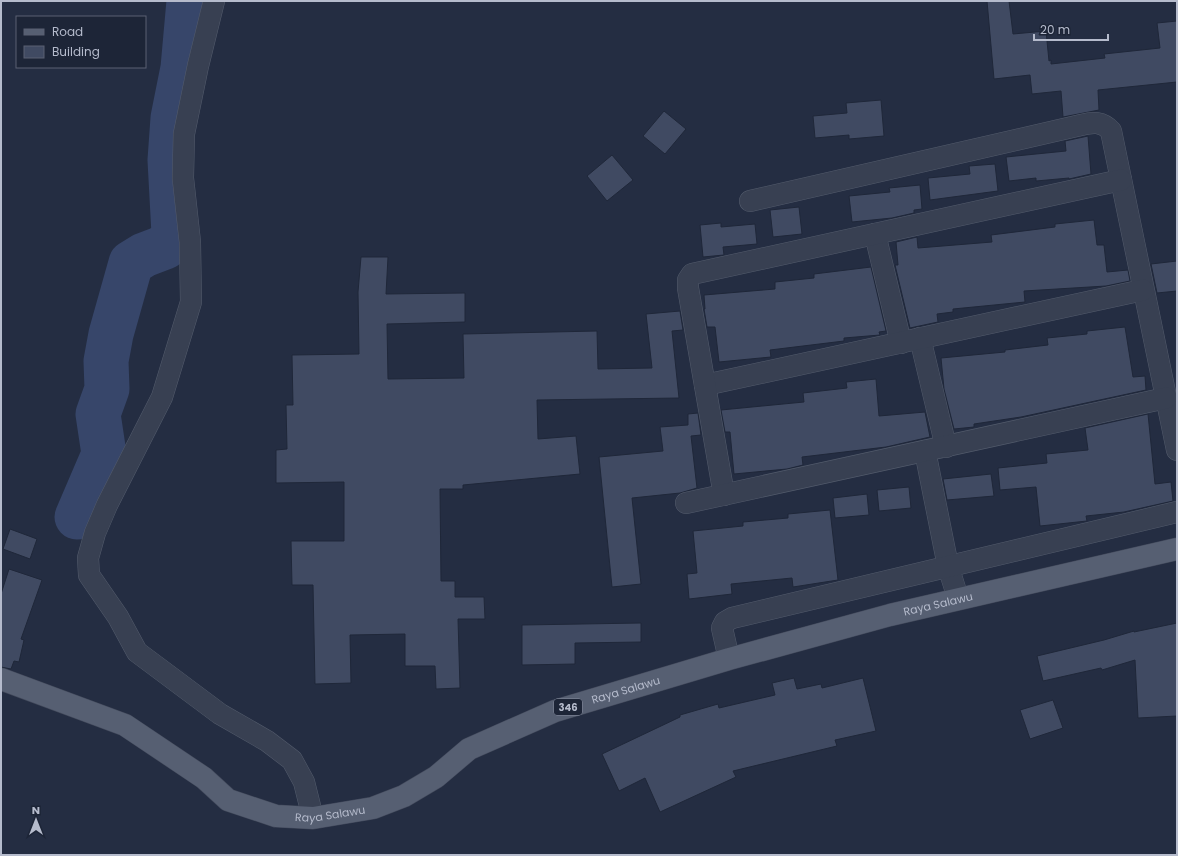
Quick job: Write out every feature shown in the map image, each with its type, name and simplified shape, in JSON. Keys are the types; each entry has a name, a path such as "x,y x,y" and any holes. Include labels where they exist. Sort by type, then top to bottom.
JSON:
{"main road":[{"name":"Raya Salawu","path":"1,679 125,725 204,778 228,800 276,816 313,818 373,808 404,796 436,777 469,749 555,711 729,658 958,598 1177,549"}],"street":[{"path":"214,1 198,66 184,134 183,178 190,242 191,302 162,397 95,533 88,558 89,575 118,616 137,652 220,714 267,741 292,760 304,782 313,818"},
{"path":"750,201 1094,122 1105,125 1111,132 1177,450"},
{"path":"724,495 688,288 688,280 692,274 1121,180"},
{"path":"875,234 946,447"},
{"path":"705,385 1143,290"},
{"path":"686,503 1166,398"},
{"path":"924,451 948,566 958,598"},
{"path":"729,658 722,628 724,622 732,618 1177,512"}],"building":[{"path":"987,1 1009,1 1013,34 1046,31 1049,61 1051,60 1051,64 1105,58 1104,54 1160,48 1157,23 1177,21 1177,82 1098,90 1099,110 1063,117 1061,91 1032,94 1030,75 994,79"},
{"path":"881,100 884,136 849,139 849,135 815,138 813,116 847,113 846,103"},
{"path":"664,111 686,129 665,154 643,136"},
{"path":"1088,136 1091,174 1069,179 1036,181 1036,178 1009,181 1006,157 1066,151 1065,141"},
{"path":"612,155 633,180 607,201 587,176"},
{"path":"995,164 998,191 930,200 928,178 970,174 969,166"},
{"path":"920,185 922,209 914,210 914,213 892,218 852,222 849,196 890,192 889,188"},
{"path":"799,207 802,234 773,237 770,210"},
{"path":"1094,220 1097,245 1104,245 1107,272 1128,270 1130,281 1106,286 1024,291 1025,302 953,309 953,312 937,314 938,322 910,328 895,265 898,265 896,242 917,237 918,248 992,242 991,235 1055,227 1055,224"},
{"path":"721,223 721,227 755,224 757,244 723,247 724,255 703,257 700,225"},
{"path":"361,257 388,257 386,294 465,293 465,322 387,324 388,379 464,378 463,334 597,331 598,369 652,368 646,314 680,311 683,330 672,331 679,398 537,400 538,439 576,436 580,474 463,485 463,489 440,489 441,581 455,581 455,597 484,597 485,619 458,619 460,688 436,689 435,666 405,666 405,634 350,635 351,683 315,684 313,585 292,585 291,541 344,541 344,482 276,483 276,450 287,449 286,405 293,405 292,355 359,354 358,292"},
{"path":"1177,261 1177,291 1157,293 1151,264"},
{"path":"871,267 886,331 879,332 880,335 844,338 844,341 770,350 771,357 719,362 715,327 707,327 704,309 704,295 775,289 775,282 814,278 814,274"},
{"path":"1125,327 1133,377 1145,376 1146,390 1021,417 974,424 974,427 954,429 944,389 941,358 1005,352 1005,350 1048,345 1047,338 1087,334 1087,331"},
{"path":"876,379 879,416 925,412 930,437 886,447 802,457 803,465 787,469 734,474 730,432 725,432 721,410 804,402 803,393 847,388 846,382"},
{"path":"698,413 701,435 691,436 697,488 680,493 632,498 641,584 612,587 599,457 663,451 660,427 688,425 688,414"},
{"path":"1148,414 1155,484 1171,482 1173,501 1124,512 1086,516 1087,521 1040,526 1036,487 1000,490 998,468 1047,463 1046,454 1088,450 1085,428"},
{"path":"991,474 994,496 947,500 943,479"},
{"path":"909,487 911,508 879,511 877,490"},
{"path":"867,494 869,515 835,518 833,498"},
{"path":"830,510 838,580 793,587 792,578 731,584 732,594 689,599 687,574 697,573 693,531 743,526 743,522 788,518 788,514"},
{"path":"10,529 37,539 30,559 3,549"},
{"path":"9,569 42,580 21,639 24,640 19,662 14,661 11,669 1,667 1,594"},
{"path":"641,623 641,642 575,643 575,664 522,665 522,625"},
{"path":"1177,623 1177,716 1138,718 1135,660 1102,670 1101,668 1043,681 1037,656 1104,640 1134,631"},
{"path":"794,678 797,689 821,684 822,688 863,678 876,731 835,740 837,746 733,771 736,777 660,812 645,778 619,791 602,754 680,717 680,715 718,704 719,708 775,695 772,683"},
{"path":"1053,700 1063,728 1030,739 1020,710"}],"waterway":[{"path":"77,517 104,454 98,414 107,389 106,361 111,334 131,263 144,255 165,247 174,234 170,160 173,118 183,68 189,1"}]}
